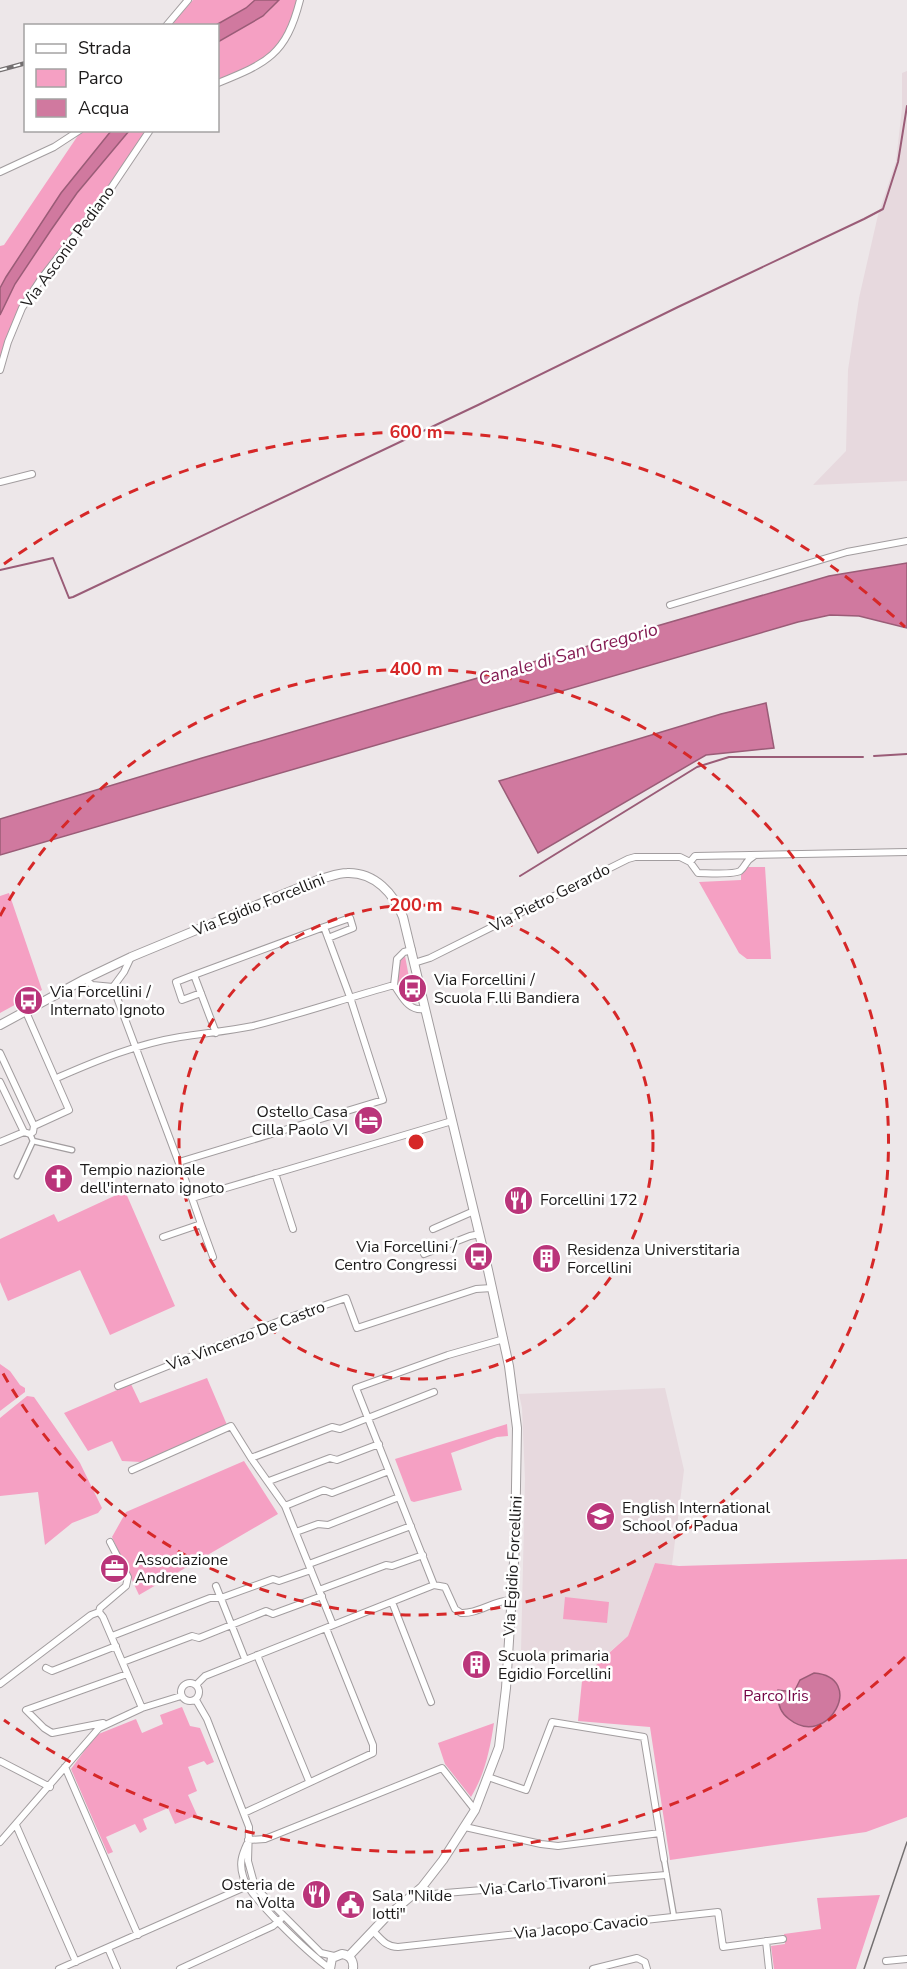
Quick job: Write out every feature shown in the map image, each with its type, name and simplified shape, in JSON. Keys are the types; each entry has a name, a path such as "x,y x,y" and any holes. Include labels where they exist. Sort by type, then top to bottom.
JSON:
{"street":[{"path":"168,24 188,0"},
{"path":"219,83 261,64 279,50 291,28 300,0"},
{"path":"0,172 54,147 77,132"},
{"name":"Via Asconio Pediano","path":"0,370 8,342 22,308 48,270 107,194 149,132"},
{"path":"0,482 32,474"},
{"path":"670,605 847,552 907,541"},
{"name":"Via Pietro Gerardo","path":"414,963 430,958 635,857 683,858 690,862 698,873 736,872 742,869 743,858 754,856 907,852"},
{"path":"690,862 695,856 743,858"},
{"name":"Via Egidio Forcellini","path":"0,1025 131,957 320,879 348,873 373,879 387,890 399,906 403,916 480,1234 514,1394 518,1476 512,1600 499,1747 475,1810 422,1887 349,1956"},
{"path":"201,993 182,1000 176,982 350,918 353,928 328,938"},
{"path":"179,1162 383,1100 350,997 324,927"},
{"path":"411,950 397,958 394,985 410,1008 417,1011 425,1009"},
{"path":"113,987 131,957"},
{"path":"194,975 216,1033"},
{"path":"85,979 92,985 113,987"},
{"path":"58,1078 103,1058 136,1047 180,1037 253,1026 394,985"},
{"path":"113,987 213,1257"},
{"path":"26,1012 58,1078 69,1110 34,1126"},
{"path":"0,1053 34,1126 17,1176"},
{"path":"0,1082 29,1136"},
{"path":"192,1198 452,1120"},
{"path":"0,1142 29,1136 72,1150"},
{"path":"275,1173 293,1230"},
{"path":"433,1229 474,1211"},
{"path":"163,1237 201,1224"},
{"path":"424,1254 480,1234"},
{"name":"Via Vincenzo De Castro","path":"118,1386 287,1318 346,1298 357,1328 476,1289 492,1288"},
{"path":"434,1585 356,1388 448,1355 504,1339"},
{"path":"251,1458 332,1427 340,1429 434,1392"},
{"path":"132,1470 231,1426 285,1506 320,1593 329,1627 374,1749 370,1755 309,1781 244,1813"},
{"path":"269,1481 330,1458 336,1460 379,1444"},
{"path":"285,1506 324,1490 332,1493 389,1471"},
{"path":"296,1532 318,1524 328,1525 399,1497"},
{"path":"112,1636 210,1598 221,1598 273,1579 279,1581 411,1526"},
{"path":"0,1684 91,1615 99,1612 100,1608 122,1590 128,1582 128,1577 110,1542"},
{"path":"123,1662 192,1636 199,1638 266,1611 273,1614 386,1565 392,1566 423,1555"},
{"path":"196,1685 205,1676 245,1659 434,1585 445,1587 455,1609 461,1613 512,1600"},
{"path":"216,1586 245,1659"},
{"path":"392,1602 431,1702"},
{"path":"99,1612 112,1636 142,1707"},
{"path":"46,1668 52,1671 116,1646"},
{"path":"257,1655 309,1781"},
{"path":"127,1674 26,1710 52,1733 109,1721 142,1707 181,1696"},
{"path":"196,1685 184,1684 180,1692 187,1701 196,1700"},
{"path":"196,1685 199,1694 196,1700"},
{"path":"196,1700 207,1719 249,1827 248,1861 251,1885 258,1890 311,1953 329,1969"},
{"path":"0,1842 50,1787 95,1731 109,1721"},
{"path":"488,1777 526,1790 552,1722 644,1737 674,1917"},
{"path":"0,1761 50,1787"},
{"path":"66,1767 138,1935"},
{"path":"248,1840 265,1839 442,1768 475,1810"},
{"path":"16,1825 76,1962"},
{"path":"465,1827 558,1846 660,1833"},
{"name":"Via Carlo Tivaroni","path":"422,1887 433,1894 666,1875"},
{"path":"59,1969 251,1885"},
{"name":"Via Jacopo Cavacio","path":"373,1931 385,1944 398,1947 718,1912 723,1947 783,1939"},
{"path":"281,1918 321,1953 349,1956 354,1968"},
{"path":"183,1968 273,1926 281,1918"},
{"path":"766,1941 769,1969"},
{"path":"108,1948 117,1969"},
{"path":"329,1969 334,1956"},
{"path":"593,1969 633,1958 642,1959 647,1969"},
{"path":"886,1961 907,1959"}],"shaded area":[{"path":"907,71 907,481 813,485 846,451 848,370 859,298 878,215 896,161 902,108 902,73"},
{"name":"English International School of Padua","path":"665,1388 684,1470 672,1565 655,1563 628,1636 605,1656 521,1652 525,1479 522,1408 519,1394"}],"green space":[{"path":"193,0 255,0 246,8 218,24 172,24"},
{"path":"279,0 297,0 291,24 278,48 260,62 219,81 219,41 266,14"},
{"path":"80,132 110,132 34,235 0,288 0,246 4,245"},
{"path":"128,132 145,132 106,191 20,307 0,364 0,315 15,283 70,202"},
{"path":"746,867 765,867 771,959 747,959 739,953 699,882 741,880"},
{"path":"9,893 42,990 0,1013 0,896"},
{"path":"405,956 414,1004 411,1004 397,983 400,959"},
{"path":"125,1191 175,1306 110,1335 80,1270 8,1301 0,1282 0,1239 54,1214 58,1222"},
{"path":"0,1364 10,1371 25,1388 25,1392 0,1411"},
{"path":"207,1378 227,1425 141,1462 122,1461 112,1441 88,1451 64,1413 131,1384 140,1403"},
{"path":"27,1396 34,1397 80,1463 102,1508 98,1513 72,1523 45,1545 38,1492 0,1496 0,1418"},
{"path":"507,1424 508,1436 497,1437 451,1453 462,1490 411,1501 395,1459"},
{"path":"244,1461 278,1514 139,1595 112,1537 126,1512"},
{"name":"Parco Iris","path":"907,1559 907,1817 866,1832 670,1860 650,1727 578,1721 583,1671 591,1671 628,1636 655,1563 679,1566"},
{"path":"565,1597 609,1602 607,1623 563,1619"},
{"path":"182,1707 190,1726 200,1728 214,1762 207,1765 204,1761 188,1767 197,1791 188,1795 197,1815 175,1824 168,1808 143,1819 147,1829 140,1833 135,1824 106,1837 113,1852 108,1854 71,1769 96,1735 136,1719 142,1733 163,1724 160,1715"},
{"path":"494,1723 486,1761 471,1797 445,1764 438,1743"},
{"path":"880,1895 856,1969 774,1969 771,1946 785,1944 784,1934 821,1929 817,1898"}],"water":[{"path":"255,0 279,0 263,16 219,41 218,24 246,8"},
{"path":"110,132 128,132 77,193 51,230 15,284 0,315 0,288 61,193"},
{"name":"Canale di San Gregorio","path":"907,563 907,628 859,616 830,615 798,622 0,855 0,819 829,576"},
{"path":"766,703 774,748 706,755 538,853 499,781 721,714"},
{"path":"814,1673 830,1677 838,1686 840,1697 836,1709 828,1719 817,1725 803,1726 783,1713 778,1702 778,1690 794,1692 800,1680"}],"waterway":[{"path":"0,570 53,558 69,598 73,597 864,219 883,209 898,162 907,106"},
{"path":"874,756 907,754"},
{"path":"520,876 697,767 729,757 863,757"}],"tram line":[{"path":"864,1969 907,1842"}],"railway":[{"path":"0,70 24,64"}],"place":[{"name":"Via Forcellini / Scuola F.lli Bandiera","path":"413,989"},
{"name":"Via Forcellini / Internato Ignoto","path":"29,1001"},
{"name":"Ostello Casa Cilla Paolo VI","path":"369,1121"},
{"name":"Tempio nazionale dell'internato ignoto","path":"59,1179"},
{"name":"Forcellini 172","path":"519,1200"},
{"name":"Via Forcellini / Centro Congressi","path":"478,1256"},
{"name":"Residenza Universtitaria Forcellini","path":"546,1259"},
{"name":"English International School of Padua","path":"601,1517"},
{"name":"Associazione Andrene","path":"114,1569"},
{"name":"Scuola primaria Egidio Forcellini","path":"477,1665"},
{"name":"Osteria de na Volta","path":"316,1894"},
{"name":"Sala \"Nilde Iotti\"","path":"351,1905"}]}
